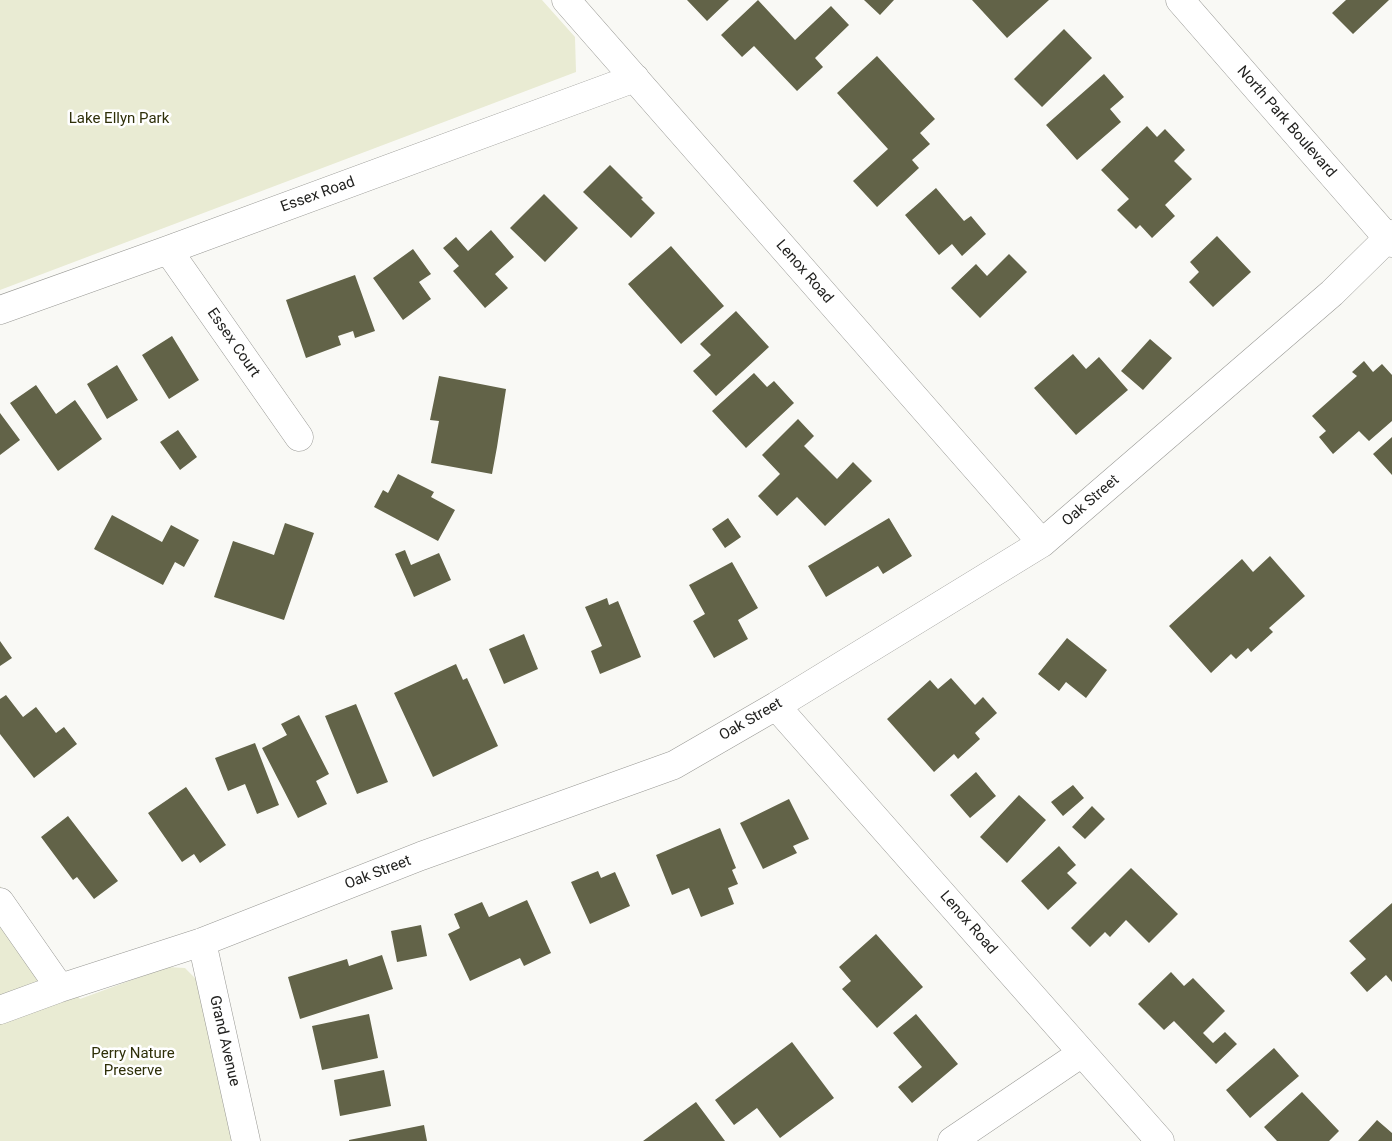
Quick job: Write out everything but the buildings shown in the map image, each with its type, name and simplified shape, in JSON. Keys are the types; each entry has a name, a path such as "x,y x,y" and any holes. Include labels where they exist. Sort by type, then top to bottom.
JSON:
{"street":[{"name":"Lenox Road","path":"566,0 1042,543"},
{"name":"North Park Boulevard","path":"1180,0 1391,238"},
{"name":"Essex Road","path":"0,310 635,78"},
{"name":"Oak Street","path":"0,1010 60,988 202,942 421,856 674,764 776,706 1042,543 1332,293 1391,238"},
{"name":"Essex Court","path":"168,250 299,437"},
{"name":"Lenox Road","path":"776,706 1160,1141"},
{"path":"0,902 60,988"},
{"name":"Grand Avenue","path":"202,942 246,1141"},
{"path":"952,1141 1082,1053"}],"green space":[{"name":"Lake Ellyn Park","path":"0,0 542,0 575,37 576,72 0,290"},
{"name":"Perry Nature Preserve","path":"0,886 80,999 167,967 185,968 197,980 232,1141 0,1141"}]}
